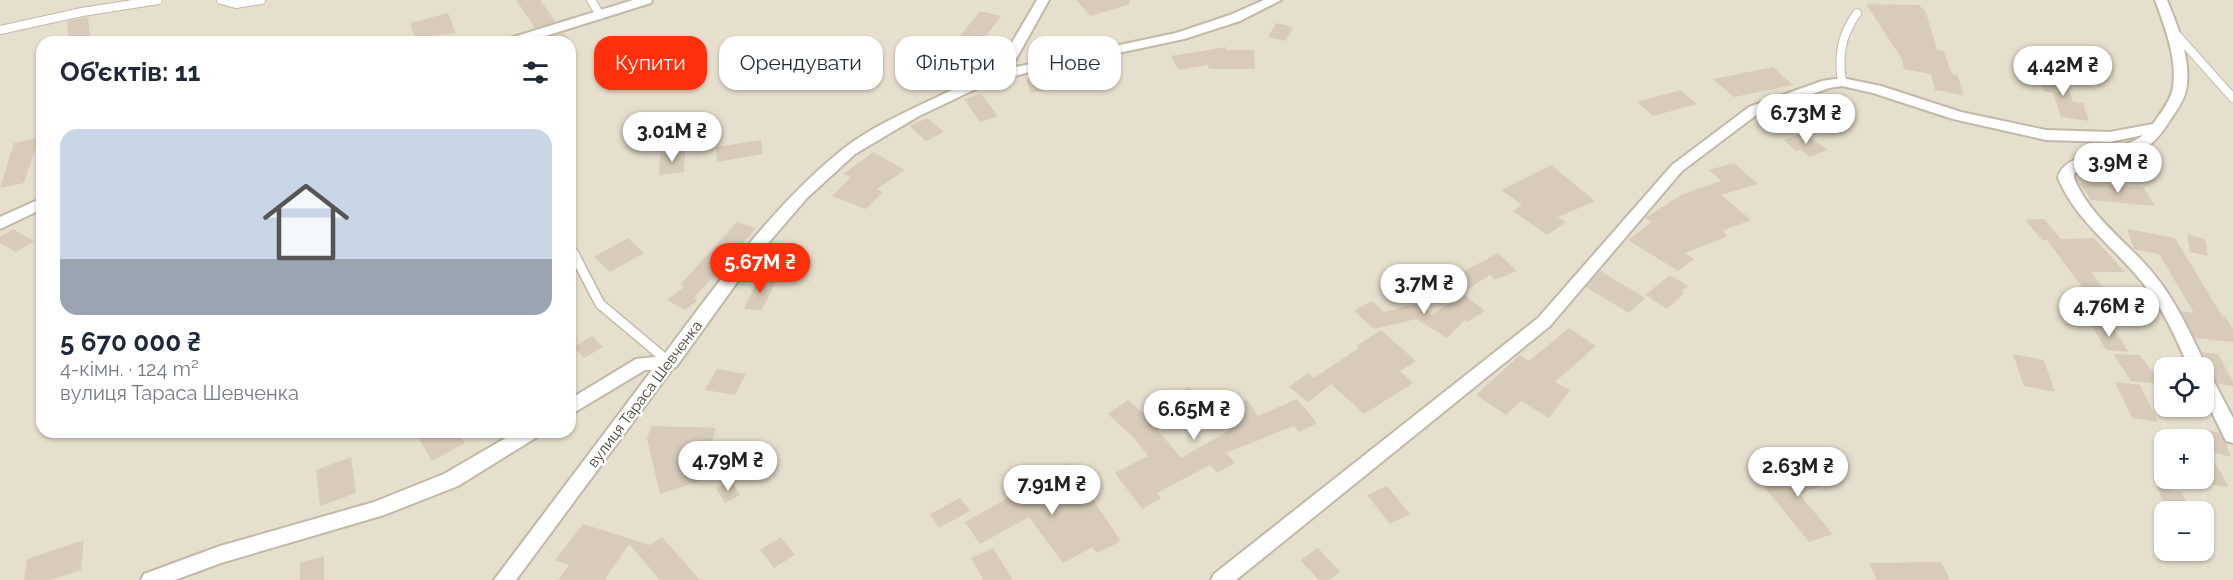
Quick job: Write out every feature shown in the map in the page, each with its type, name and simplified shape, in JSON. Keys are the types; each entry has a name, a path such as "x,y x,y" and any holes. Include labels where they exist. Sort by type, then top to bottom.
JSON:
{"street":[{"path":"532,36 646,0"},
{"path":"1016,46 1043,0"},
{"name":"вулиця Тараса Шевченка","path":"1016,71 1179,36 1235,18 1275,0"},
{"path":"2161,0 2171,28 2180,76 2179,90 2171,108 2148,140 2137,147 2077,164 2067,172 2066,178 2078,202 2158,290 2193,357"},
{"path":"1221,580 1544,322 1677,168 1754,110 1827,84 1842,82 1876,89 1958,116 2046,135 2110,137 2157,128"},
{"name":"вулиця Тараса Шевченка","path":"504,580 670,362 745,259 802,194 850,151 914,113 961,90"},
{"path":"0,225 36,206"},
{"path":"576,404 642,364 670,362"},
{"path":"2214,399 2233,436"},
{"path":"151,580 220,555 378,509 451,480 521,438"}],"lane":[{"path":"0,30 82,12 159,0"},
{"path":"221,0 236,4 261,0"},
{"path":"591,0 600,15"},
{"path":"1842,82 1838,55 1845,28 1857,14"},
{"path":"2171,28 2233,98"},
{"path":"576,258 600,304 670,362"}],"shaded area":[{"path":"0,0 2233,0 2233,580 0,580"}],"building":[{"path":"516,0 540,0 556,22 535,28"},
{"path":"1076,0 1130,0 1130,4 1091,16"},
{"path":"1866,4 1919,5 1926,13 1937,50 1944,51 1952,74 1958,75 1963,95 1935,90 1931,74 1904,69 1902,59"},
{"path":"980,11 1001,16 986,36 960,36"},
{"path":"448,13 456,33 414,36 410,23"},
{"path":"88,17 90,36 68,36 67,21"},
{"path":"1276,23 1293,27 1286,41 1268,37"},
{"path":"1226,47 1226,50 1254,50 1255,69 1209,69 1208,65 1178,70 1171,56"},
{"path":"1773,67 1793,85 1734,97 1713,79"},
{"path":"2038,73 2065,77 2073,102 2083,103 2089,121 2061,117 2053,93 2044,91"},
{"path":"1030,90 1048,90 1031,93"},
{"path":"1680,90 1697,104 1653,116 1637,102"},
{"path":"981,94 998,116 980,122 964,99"},
{"path":"927,118 944,132 926,141 910,126"},
{"path":"1804,133 1828,150 1810,157 1801,150 1796,151 1784,140"},
{"path":"36,139 36,147 24,183 0,188 14,143"},
{"path":"761,140 763,154 717,162 716,147"},
{"path":"685,150 684,172 659,175 660,153"},
{"path":"873,152 905,170 877,189 883,192 866,209 832,196 851,177 843,174"},
{"path":"1734,163 1758,184 1721,195 1751,220 1722,231 1728,236 1685,253 1694,259 1678,271 1628,240 1652,222 1645,218 1683,194 1721,181 1709,170"},
{"path":"1551,165 1595,201 1558,217 1566,222 1547,235 1513,211 1522,205 1501,190"},
{"path":"2079,183 2143,187 2155,206 2091,200"},
{"path":"2044,219 2061,239 2094,238 2125,272 2091,272 2112,300 2091,299 2047,240 2042,240 2025,220"},
{"path":"737,222 756,228 694,298 698,300 685,310 667,300 684,287 680,285"},
{"path":"13,229 34,241 16,252 0,243 0,237"},
{"path":"2127,229 2175,238 2222,316 2225,316 2233,329 2233,342 2195,338 2181,311 2194,313 2159,254 2134,249"},
{"path":"2187,234 2205,239 2208,256 2190,252"},
{"path":"628,238 644,253 610,272 594,257"},
{"path":"1498,253 1517,271 1495,280 1490,275 1463,292 1448,280"},
{"path":"1600,271 1645,298 1629,313 1586,287"},
{"path":"1670,275 1688,286 1667,309 1645,295"},
{"path":"759,277 777,279 762,310 744,309"},
{"path":"1463,294 1485,311 1467,322 1465,320 1447,338 1416,319 1374,329 1354,311 1372,301 1384,312 1423,302 1431,315"},
{"path":"2090,323 2111,325 2129,352 2106,350"},
{"path":"1569,328 1596,346 1555,382 1570,390 1549,418 1521,401 1506,415 1476,395 1520,355 1529,361"},
{"path":"1381,330 1416,361 1400,371 1413,383 1364,414 1331,384 1308,402 1289,387 1308,373 1314,378 1359,348 1356,346"},
{"path":"592,336 603,347 584,358 576,350 576,345"},
{"path":"2202,352 2218,354 2233,386 2218,384 2214,378 2214,357 2204,357"},
{"path":"2013,354 2044,360 2055,392 2024,386"},
{"path":"2113,354 2140,355 2154,374 2154,383 2131,381"},
{"path":"717,369 746,374 735,395 705,390"},
{"path":"2115,382 2140,385 2158,422 2132,418"},
{"path":"1189,387 1203,401 1157,429 1181,458 1232,429 1220,410 1247,400 1258,416 1297,399 1317,423 1299,432 1294,426 1226,453 1235,463 1217,473 1210,465 1157,493 1161,498 1142,509 1115,473 1148,456 1134,438 1108,414 1128,400 1144,414"},
{"path":"651,426 716,428 711,445 693,445 703,480 660,494 647,439"},
{"path":"2214,432 2220,433 2231,457 2214,453"},
{"path":"419,438 462,438 465,443 432,461"},
{"path":"351,457 356,493 320,506 316,470"},
{"path":"2214,461 2229,487 2214,485"},
{"path":"1806,462 1827,484 1799,494 1833,534 1809,542 1758,479"},
{"path":"1068,463 1121,541 1097,553 1092,547 1063,563 1029,517 980,544 965,522 1047,476 1046,473"},
{"path":"731,480 740,495 725,503 716,488"},
{"path":"1387,486 1410,514 1390,524 1367,495"},
{"path":"2158,489 2182,492 2186,501 2163,501"},
{"path":"960,498 970,511 939,528 930,514"},
{"path":"583,524 650,545 662,537 700,580 660,580 629,544 604,580 558,580 569,565 555,560"},
{"path":"781,537 795,555 774,568 760,550"},
{"path":"84,540 81,570 51,580 24,580 27,559"},
{"path":"993,548 1013,580 984,580 971,558"},
{"path":"1318,548 1340,572 1328,580 1319,580 1300,560"},
{"path":"324,556 324,580 300,580 300,563"},
{"path":"1941,562 1950,580 1877,580 1869,563"}]}
